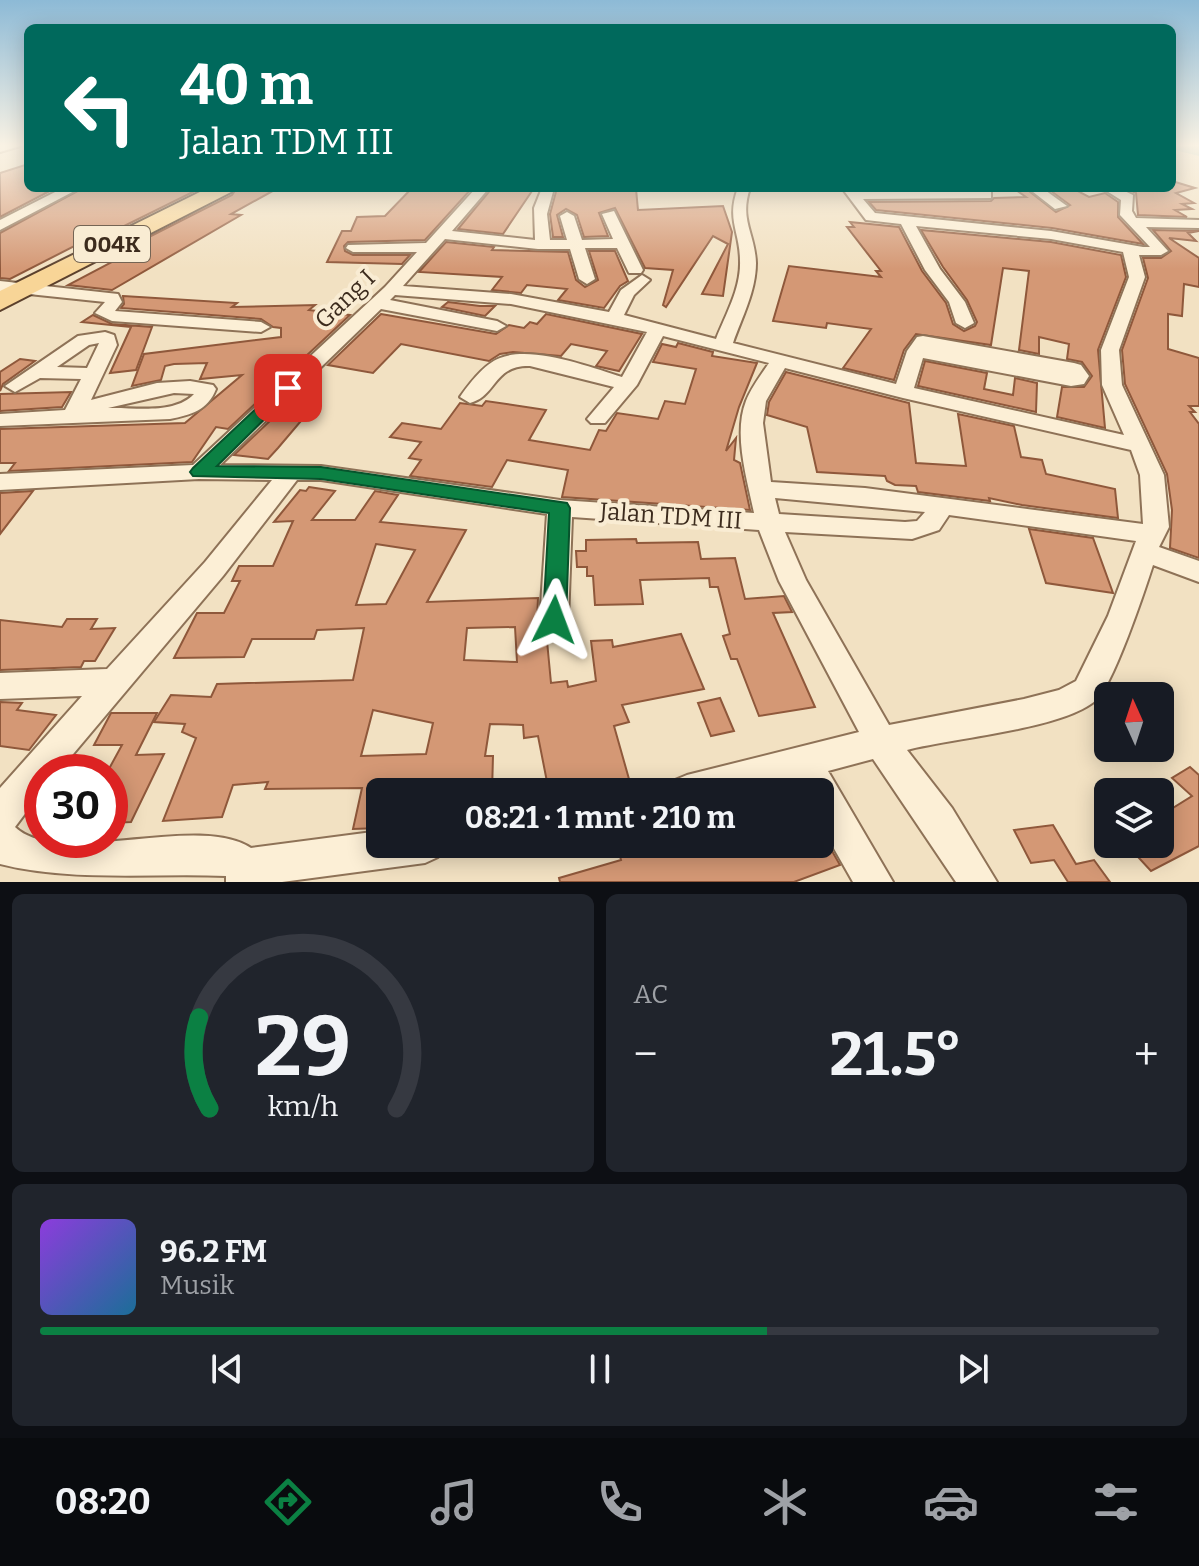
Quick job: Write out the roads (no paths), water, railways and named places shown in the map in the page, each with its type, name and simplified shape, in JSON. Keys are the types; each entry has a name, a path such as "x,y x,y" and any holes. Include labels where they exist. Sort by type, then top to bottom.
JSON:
{"main road":[{"name":"004K","path":"0,302 216,192"}],"street":[{"path":"0,226 66,192"},
{"name":"Gang I","path":"199,472 391,290 479,192"},
{"path":"538,245 543,240 538,218 539,204 546,192"},
{"path":"723,345 742,294 748,262 736,213 743,192"},
{"path":"851,192 871,217 1051,235 1130,249 1162,250 1125,212 1128,198 1116,192"},
{"path":"851,192 986,195"},
{"path":"1040,192 1060,206"},
{"path":"609,214 638,275 614,318"},
{"path":"567,216 587,279"},
{"path":"906,221 933,270 957,302 965,323"},
{"path":"1134,222 1199,224"},
{"path":"353,248 437,240 538,245 622,243"},
{"path":"741,778 916,733 1024,713 1066,702 1087,690 1122,616 1156,527 1152,475 1112,385 1110,350 1137,277 1130,249"},
{"path":"0,286 112,298 114,302 104,315 183,324 261,327"},
{"path":"391,290 511,299 614,318 903,392 1140,445"},
{"path":"376,303 497,326"},
{"path":"598,419 627,385 658,329"},
{"path":"15,386 84,340 105,337 108,345 74,414"},
{"path":"903,392 916,351 920,342 935,342 1074,369 1079,376 1077,380 1071,380 916,351"},
{"path":"470,397 499,367 513,360 574,370 627,385"},
{"path":"779,362 756,401 752,423 768,522 793,581 882,744 939,821 978,882"},
{"path":"37,372 94,374"},
{"path":"0,420 179,411 201,400 206,389 167,389 129,395 74,414"},
{"name":"Jalan TDM III","path":"0,482 199,472 291,472 347,475 560,508 917,531 933,524 938,515 938,505"},
{"path":"0,819 15,796 117,682 291,472"},
{"path":"762,489 938,505 1145,550 1199,572"},
{"path":"554,620 560,508"},
{"path":"0,686 117,682"},
{"path":"803,762 874,882"},
{"path":"0,838 13,851 54,861 192,856 232,858 246,875 366,854"}]}
